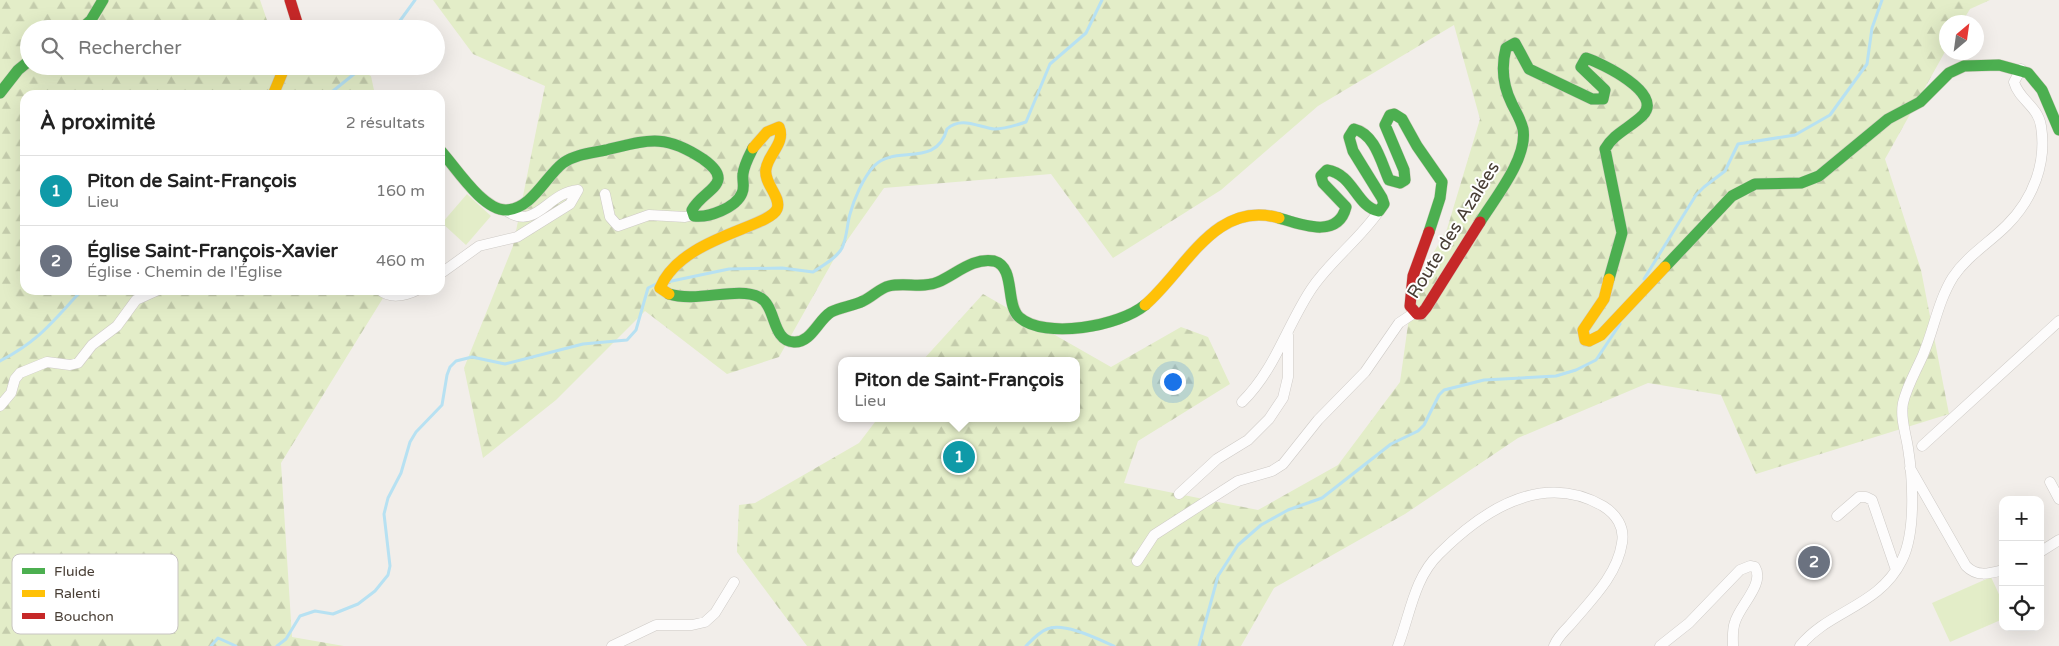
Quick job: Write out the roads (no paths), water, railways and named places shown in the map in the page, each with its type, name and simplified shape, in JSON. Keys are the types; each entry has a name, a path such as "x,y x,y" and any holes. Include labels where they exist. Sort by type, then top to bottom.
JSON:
{"main road":[{"path":"91,20 104,0"},
{"path":"290,0 296,20"},
{"name":"Route des Azalées","path":"1380,211 1384,204 1382,198 1353,151 1349,137 1354,129 1363,130 1372,142 1389,180 1400,183 1404,180 1404,170 1385,125 1390,115 1394,114 1402,119 1417,146 1442,182 1438,205 1411,287 1410,306 1414,313 1422,314 1495,200 1518,158 1522,145 1523,130 1508,96 1502,68 1506,48 1515,43 1519,47 1529,69 1592,99 1603,99 1605,90 1583,72 1581,67 1586,58 1595,60 1628,80 1641,91 1648,101 1648,109 1644,114 1610,138 1605,148 1606,161 1620,216 1622,233 1604,299 1582,330 1585,340 1589,341 1601,335 1724,205 1744,188 1755,184 1801,183 1819,176 1888,119 1924,99 1957,68 1978,64 2021,69"},
{"path":"0,93 20,69"},
{"path":"2021,69 2032,77 2042,90 2059,130"},
{"path":"275,90 281,75"},
{"path":"445,156 487,204 505,210 521,205 560,166 573,158 640,140 665,139 682,145 712,165 718,172 719,178 714,191 697,201 692,210 693,215 698,218 710,215 738,198 743,190 745,165 752,150 766,132 779,127 781,130 780,140 769,158 765,172 767,182 778,204 775,213 768,218 706,244 666,273 660,288 666,294 692,298 741,294 757,295 770,305 780,335 788,341 796,342 809,336 817,325 831,313 862,302 888,287 929,285 969,265 986,261 1000,265 1008,275 1011,302 1016,315 1021,319 1040,325 1090,327 1120,320 1151,302 1200,244 1238,217 1259,215 1319,228 1343,218 1346,207 1323,184 1321,176 1326,170 1337,172 1359,192 1368,208 1375,212 1380,211"}],"street":[{"path":"1800,646 1822,626 1870,597 1887,582 1896,570 1907,547 1910,530 1909,467 1902,412 1903,403 1944,293 1965,262 2016,215 2031,193 2037,179 2043,142 2041,123 2036,109 2017,92 2014,82 2021,69"},
{"path":"445,270 479,246 517,237 570,204 578,190 561,195 526,218 517,217 505,210"},
{"path":"605,194 610,217 618,226 649,215 685,217 693,215"},
{"path":"1242,402 1261,381 1312,289 1380,211"},
{"path":"0,406 11,393 15,379 20,373 47,362 70,365 78,363 92,345 117,326 136,300 147,295"},
{"path":"391,295 404,295"},
{"path":"1137,561 1154,535 1238,481 1272,472 1283,464 1318,420 1365,372 1398,323 1414,313"},
{"path":"1922,446 2059,321"},
{"path":"1179,494 1213,462 1248,440 1269,419 1283,398 1288,377 1287,349 1289,329"},
{"path":"1909,467 1966,566 1973,573 1978,574 1999,571"},
{"path":"2050,482 2059,499"},
{"path":"1398,646 1419,582 1438,554 1467,529 1507,503 1533,493 1552,491 1578,495 1609,510 1620,525 1623,542 1618,560 1596,596 1554,646"},
{"path":"1837,516 1859,497 1866,497 1872,500 1896,570"},
{"path":"2044,549 2059,540"},
{"path":"1660,646 1689,623 1740,570 1750,566 1755,567 1758,576 1735,622 1733,646"},
{"path":"612,646 656,625 692,625 705,622 715,613 734,582"}],"waterway":[{"path":"401,20 415,0"},
{"path":"667,282 729,269 782,268 813,272 821,267 840,252 845,240 854,202 874,166 883,160 893,157 934,149 942,141 947,129 958,123 970,123 994,129 1006,128 1026,122 1050,64 1086,33 1102,0"},
{"path":"1644,279 1696,195 1725,171 1738,144 1795,135 1830,115 1867,64 1872,28 1882,0"},
{"path":"334,90 353,75"},
{"path":"277,646 286,639 300,616 315,611 333,614 358,604 375,591 388,575 390,566 384,514 388,498 401,473 410,442 416,432 442,405 447,375 450,367 456,361 472,357 505,364 583,344 627,340 636,330 648,288 656,284"},
{"path":"0,361 36,338 77,295"},
{"path":"1199,646 1218,576 1238,545 1261,525 1288,510 1322,498 1391,444 1418,431 1424,425 1439,395 1444,390 1484,380 1556,376 1576,370 1596,360 1620,324"},
{"path":"1026,646 1041,632 1054,627 1081,632 1114,646"},
{"path":"211,646 218,638 236,646"}],"place":[{"name":"Piton de Saint-François","path":"959,457"},
{"name":"Église Saint-François-Xavier","path":"1814,562"}]}
